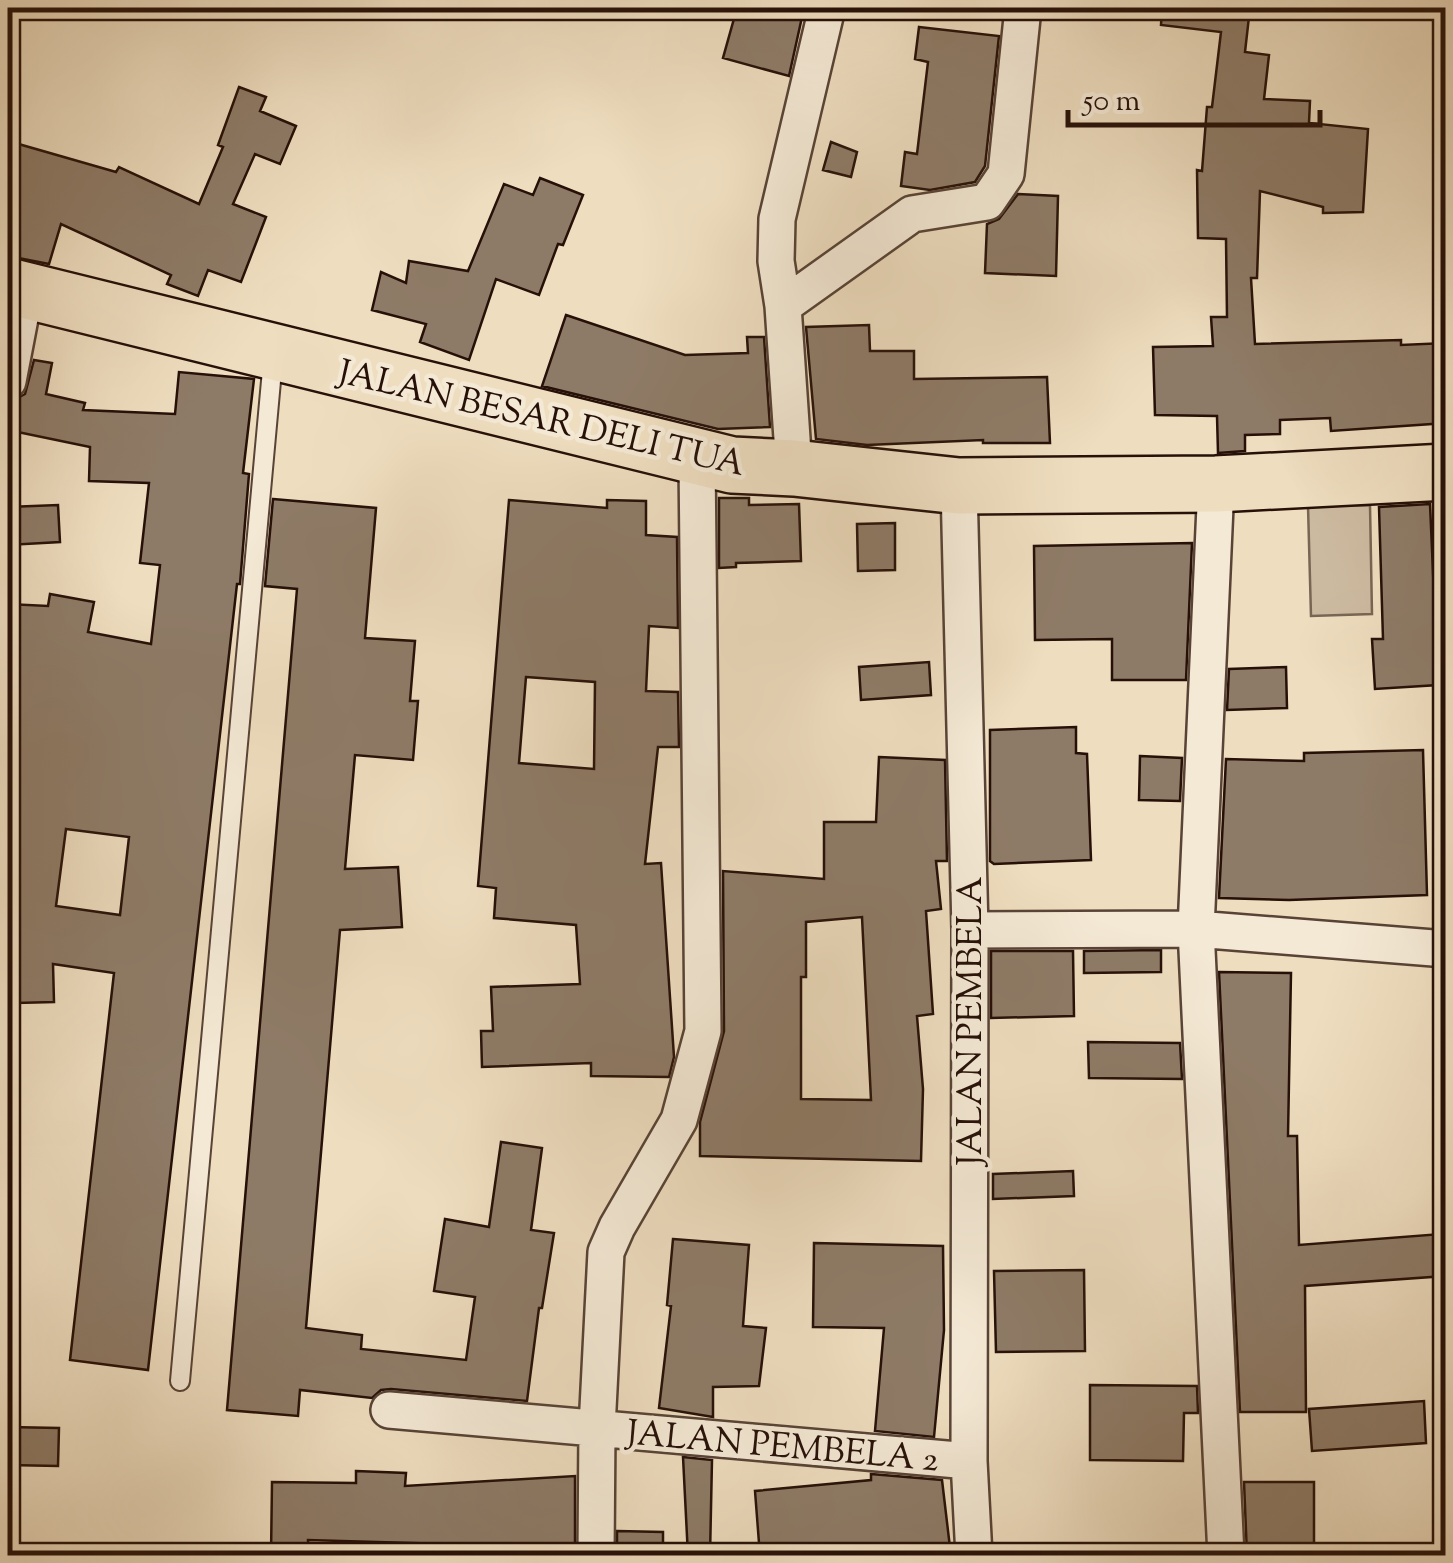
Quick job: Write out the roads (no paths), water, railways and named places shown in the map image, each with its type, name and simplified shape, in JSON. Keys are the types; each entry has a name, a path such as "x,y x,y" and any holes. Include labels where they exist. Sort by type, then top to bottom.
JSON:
{"main road":[{"name":"JALAN BESAR DELI TUA","path":"16,289 697,458 753,468 794,468 959,486 1216,484 1446,472"}],"street":[{"path":"794,468 784,306 776,261 777,219 828,8"},
{"path":"784,306 912,214 987,202 1006,174 1023,8"},
{"path":"8,381 16,289"},
{"path":"596,1556 597,1428 606,1252 616,1227 679,1120 703,1031 697,458"},
{"path":"1216,484 1196,929 1226,1556"},
{"name":"JALAN PEMBELA","path":"959,486 970,930 969,1461 974,1556"},
{"path":"970,930 1196,929 1446,949"},
{"name":"JALAN PEMBELA 2","path":"390,1410 969,1461"}],"lane":[{"path":"180,1381 273,354"}]}
